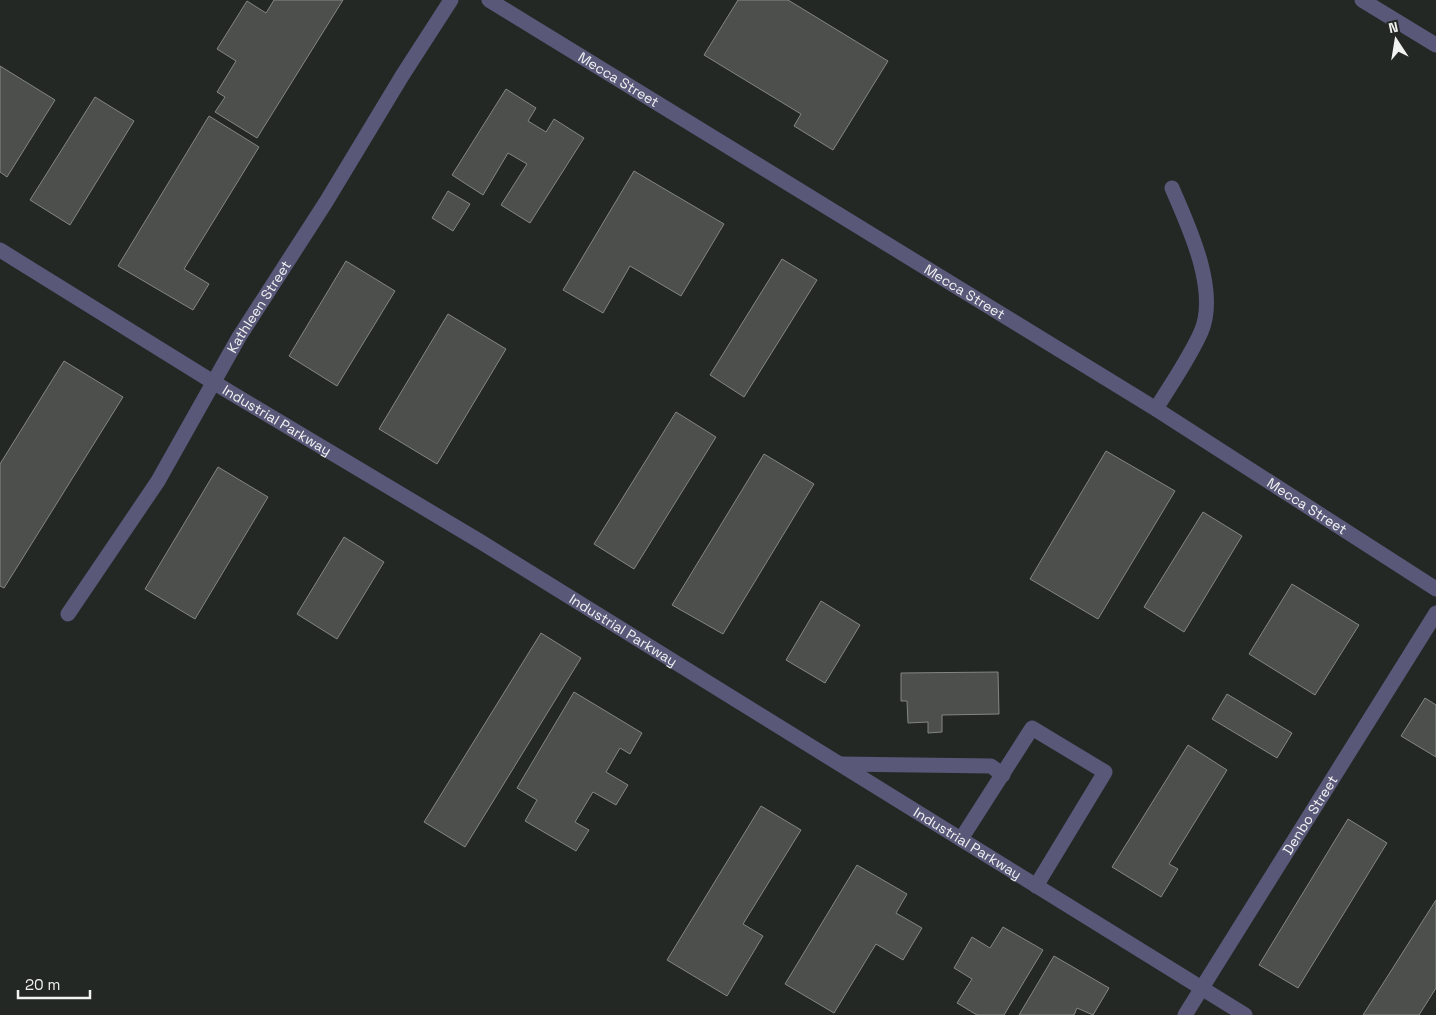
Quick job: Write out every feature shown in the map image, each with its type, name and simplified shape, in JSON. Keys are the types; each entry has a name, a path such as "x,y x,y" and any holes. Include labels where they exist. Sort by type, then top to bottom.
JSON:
{"street":[{"name":"Kathleen Street","path":"68,614 158,481 238,336 326,202 402,76 451,0"},
{"name":"Mecca Street","path":"489,0 1156,409 1436,589"},
{"path":"1362,0 1436,45"},
{"path":"1156,409 1202,331 1207,304 1200,264 1172,188"},
{"name":"Industrial Parkway","path":"0,250 214,382 481,542 1245,1015"},
{"name":"Denbo Street","path":"1185,1015 1436,613"},
{"path":"961,839 1032,728 1105,772 1036,886"},
{"path":"839,764 991,766 1003,775"}],"building":[{"path":"274,0 343,0 257,138 215,112 225,97 217,92 236,61 217,49 247,1 266,13"},
{"path":"738,0 788,0 888,61 833,150 794,126 801,114 704,55"},
{"path":"0,66 55,100 7,177 0,172"},
{"path":"506,89 536,108 528,121 546,132 554,119 584,138 530,223 501,205 527,164 508,153 483,195 452,175"},
{"path":"95,97 134,121 70,225 30,200"},
{"path":"209,116 259,147 184,269 209,284 193,310 118,266"},
{"path":"634,171 724,224 681,296 630,266 603,313 563,290"},
{"path":"448,191 470,204 453,231 432,218"},
{"path":"782,259 817,280 744,397 710,375"},
{"path":"346,261 395,291 337,386 289,356"},
{"path":"448,314 506,349 437,464 379,429"},
{"path":"64,361 123,397 4,588 0,586 0,464"},
{"path":"676,412 716,437 634,569 594,544"},
{"path":"1106,451 1175,491 1098,619 1030,579"},
{"path":"764,454 814,484 723,634 672,605"},
{"path":"218,467 268,497 195,619 145,589"},
{"path":"1203,512 1242,536 1184,632 1144,607"},
{"path":"344,537 384,562 337,639 297,614"},
{"path":"1292,584 1359,625 1315,695 1249,654"},
{"path":"821,601 860,625 825,683 786,660"},
{"path":"541,633 581,658 465,847 424,822"},
{"path":"998,672 999,714 942,715 942,732 928,733 928,722 908,723 907,701 901,701 901,673"},
{"path":"574,692 642,733 630,754 620,748 606,772 628,785 616,805 593,792 575,822 589,830 576,851 525,821 537,800 517,788"},
{"path":"1227,694 1292,733 1277,758 1212,719"},
{"path":"1425,698 1436,705 1436,757 1401,736"},
{"path":"1188,745 1227,770 1169,864 1178,869 1161,897 1112,867"},
{"path":"761,806 801,830 743,924 763,936 727,996 667,960"},
{"path":"1348,819 1387,843 1298,988 1259,965"},
{"path":"857,865 907,894 896,913 922,928 903,960 876,944 834,1013 785,984"},
{"path":"1436,900 1436,988 1419,1015 1363,1015"},
{"path":"1003,927 1043,950 1004,1015 977,1015 957,1003 972,979 954,968 972,937 990,948"},
{"path":"1054,956 1109,988 1093,1015 1077,1008 1074,1015 1019,1015"}]}
